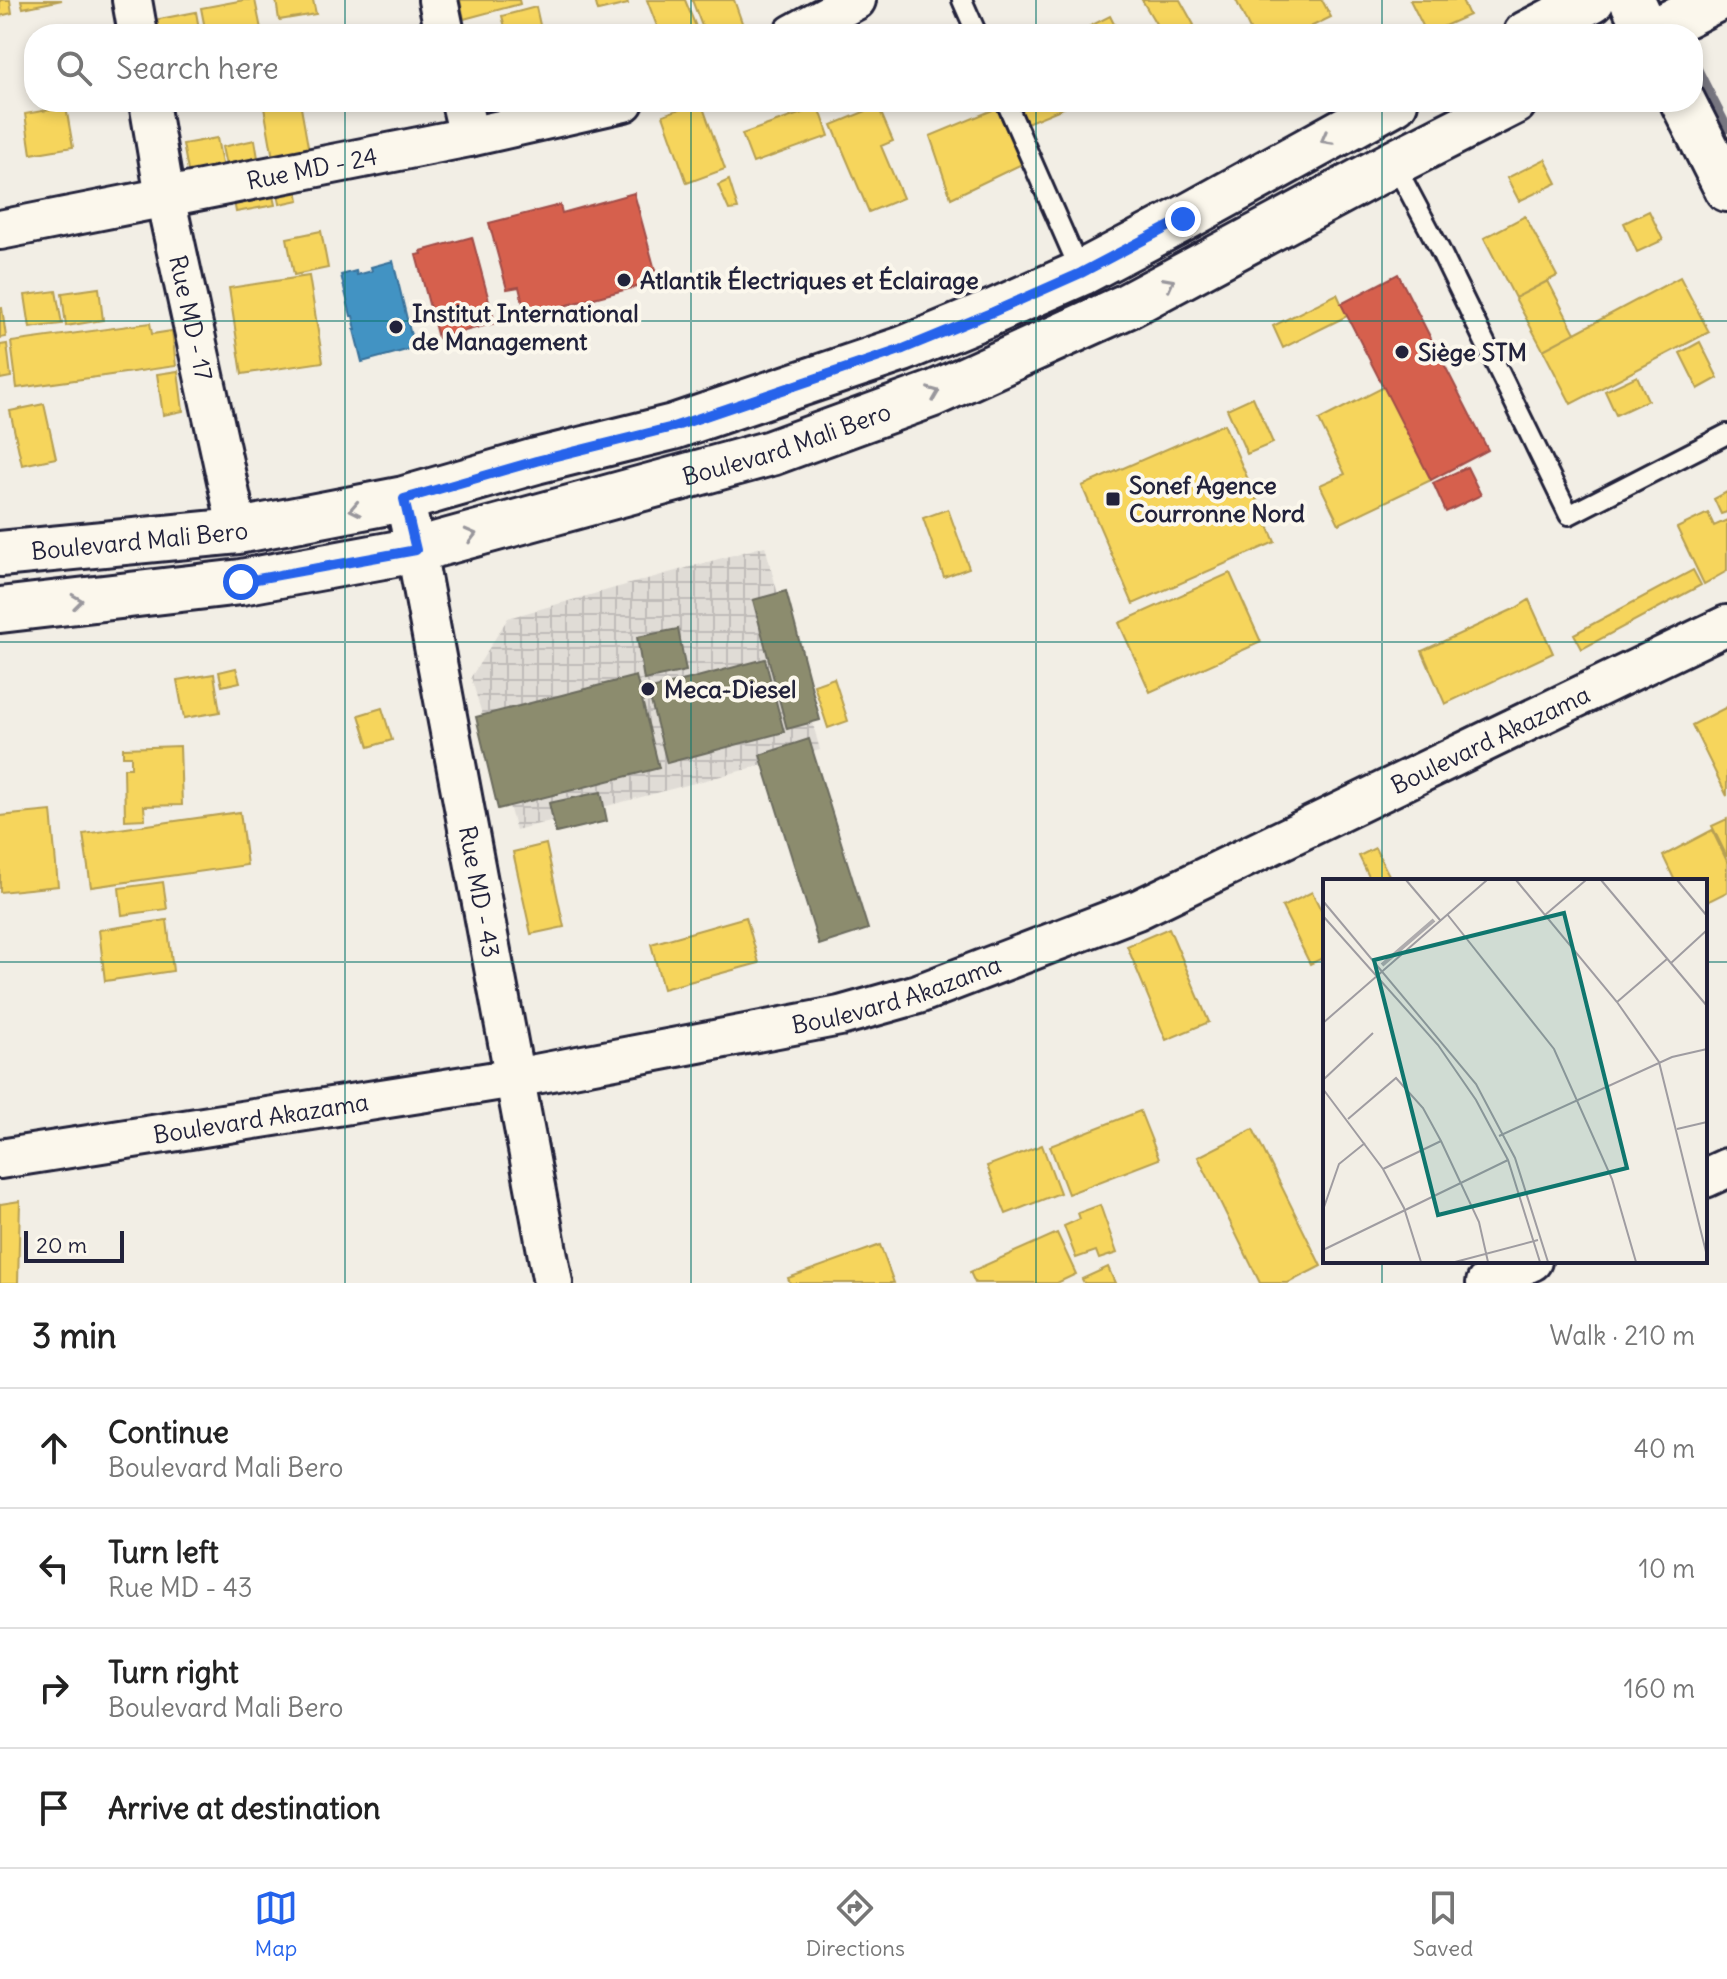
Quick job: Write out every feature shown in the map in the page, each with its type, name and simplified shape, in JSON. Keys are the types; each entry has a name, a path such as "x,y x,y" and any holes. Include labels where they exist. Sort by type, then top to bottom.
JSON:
{"main road":[{"path":"1545,24 1592,0"},
{"path":"1632,0 1643,24"},
{"path":"1668,24 1715,0"},
{"name":"Boulevard Mali Bero","path":"0,554 238,531 404,499 536,461 673,427 903,349 1081,273 1377,112"},
{"name":"Boulevard Mali Bero","path":"0,610 241,582 416,550 771,453 933,394 1127,306 1494,112"},
{"path":"1688,112 1727,189"}],"street":[{"path":"132,0 136,24"},
{"path":"438,0 443,24"},
{"path":"812,24 856,0"},
{"name":"Rue MD - 17","path":"151,112 165,197 238,531"},
{"name":"Rue MD - 24","path":"0,230 165,197 465,119 530,112"},
{"name":"Rue MD - 43","path":"404,499 553,1283"},
{"name":"Boulevard Akazama","path":"0,1159 515,1078 840,1016 918,994 1137,910 1727,625"},
{"path":"1707,1177 1727,1168"},
{"path":"1486,1283 1528,1263"}],"lane":[{"path":"962,0 973,24"},
{"path":"1010,112 1081,273"},
{"path":"1394,163 1439,248 1569,515 1727,434"}],"shaded area":[{"path":"765,546 820,750 516,830 471,677 508,618"}],"building: Homes":[{"path":"0,0 10,0 12,13 0,16"},
{"path":"21,0 62,0 23,8"},
{"path":"255,0 260,24 204,24 201,8"},
{"path":"276,0 313,0 316,14 279,20"},
{"path":"460,0 519,0 520,4 464,19"},
{"path":"595,0 627,0 628,4 598,11"},
{"path":"647,0 685,0 695,24 656,24"},
{"path":"692,0 734,0 742,24 701,24"},
{"path":"1142,0 1180,0 1193,24 1156,24"},
{"path":"1236,0 1322,0 1331,17 1317,24 1247,24"},
{"path":"1410,0 1462,0 1469,15 1449,24 1422,24"},
{"path":"536,7 540,24 504,24 502,16"},
{"path":"196,12 198,24 155,24 154,20"},
{"path":"1110,16 1114,24 1094,24"},
{"path":"67,112 73,147 31,154 25,114"},
{"path":"265,112 302,112 309,152 273,158"},
{"path":"705,112 725,169 687,183 663,115"},
{"path":"805,112 821,112 829,136 753,163 742,134"},
{"path":"863,112 881,112 893,141 881,146 903,198 869,212 832,125"},
{"path":"988,112 1002,112 1022,164 951,198 930,136"},
{"path":"1022,112 1054,112 1024,124"},
{"path":"217,138 223,169 189,176 183,144"},
{"path":"255,140 259,164 227,170 222,147"},
{"path":"1545,159 1557,183 1519,201 1507,178"},
{"path":"294,174 299,200 280,204 275,177"},
{"path":"269,177 275,205 236,212 231,184"},
{"path":"729,180 738,209 729,210 718,185"},
{"path":"1649,211 1663,240 1637,252 1624,223"},
{"path":"1525,216 1557,276 1515,298 1484,238"},
{"path":"321,231 328,268 294,275 287,238"},
{"path":"309,276 323,362 242,374 229,288"},
{"path":"1680,277 1709,332 1571,404 1543,350"},
{"path":"1548,281 1575,333 1543,350 1515,298"},
{"path":"99,288 103,320 66,326 62,293"},
{"path":"56,291 62,324 30,328 25,295"},
{"path":"1337,294 1347,316 1283,348 1273,326"},
{"path":"0,308 6,337 0,338"},
{"path":"150,323 152,334 172,331 176,366 17,388 11,342"},
{"path":"1700,342 1718,378 1698,389 1680,353"},
{"path":"7,344 11,377 0,379 0,345"},
{"path":"178,371 183,411 163,415 157,374"},
{"path":"1637,376 1648,400 1616,415 1605,391"},
{"path":"1384,387 1431,480 1339,524 1320,485 1345,474 1319,420"},
{"path":"1253,397 1273,443 1247,454 1227,409"},
{"path":"44,404 56,458 22,465 10,411"},
{"path":"1224,424 1275,542 1133,604 1082,486"},
{"path":"1727,492 1727,512 1721,514 1714,499"},
{"path":"948,509 969,568 944,577 923,518"},
{"path":"1708,513 1714,526 1727,520 1727,571 1704,584 1677,528"},
{"path":"1693,570 1701,585 1582,649 1574,634"},
{"path":"1230,573 1261,642 1150,692 1119,623"},
{"path":"1529,600 1553,653 1445,704 1422,651"},
{"path":"236,668 240,682 222,686 219,672"},
{"path":"214,674 220,712 184,718 177,680"},
{"path":"834,678 848,721 828,728 814,685"},
{"path":"1727,707 1727,796 1692,725"},
{"path":"382,708 392,740 369,747 359,715"},
{"path":"180,746 182,805 144,806 145,819 125,820 124,768 131,768 131,756 123,756 123,748"},
{"path":"51,811 58,886 0,892 0,816"},
{"path":"240,812 247,865 91,887 83,834"},
{"path":"1727,819 1727,857 1712,826"},
{"path":"1712,830 1727,861 1727,892 1707,902 1707,879 1674,879 1663,856"},
{"path":"546,844 564,927 531,934 513,852"},
{"path":"1375,848 1391,879 1370,879 1359,856"},
{"path":"163,882 167,909 122,915 119,888"},
{"path":"1312,892 1323,909 1323,958 1310,964 1282,907"},
{"path":"746,917 759,963 663,989 651,944"},
{"path":"167,920 173,971 105,981 99,930"},
{"path":"1169,928 1209,1022 1166,1040 1127,946"},
{"path":"1140,1111 1159,1159 1068,1194 1050,1146"},
{"path":"1253,1129 1321,1266 1288,1283 1260,1283 1198,1157"},
{"path":"1042,1145 1060,1193 1006,1214 987,1166"},
{"path":"20,1201 18,1283 0,1283 0,1204"},
{"path":"1100,1205 1117,1253 1099,1259 1096,1251 1076,1258 1064,1226 1080,1219 1078,1213"},
{"path":"1057,1233 1076,1274 1057,1283 975,1283 970,1272"},
{"path":"880,1245 894,1283 790,1283 788,1278"},
{"path":"1108,1267 1115,1283 1084,1283 1082,1279"}],"building: Shops":[{"path":"634,193 658,281 526,316 519,287 507,289 489,223 560,205 562,213"},
{"path":"472,237 495,323 438,338 416,255"},
{"name":"Siège STM","path":"1398,274 1488,450 1431,480 1341,304"},
{"path":"1467,467 1481,495 1446,512 1433,483"}],"building: Schools":[{"path":"393,261 414,348 362,362 341,275 372,271 371,267"}],"building: Industry":[{"path":"786,591 820,720 787,729 753,600"},
{"path":"678,629 686,671 644,680 637,637"},
{"path":"765,659 784,732 667,763 648,690"},
{"path":"636,676 659,768 498,809 476,717"},
{"path":"809,739 868,929 819,945 760,755"},
{"path":"601,792 607,821 556,833 549,803"}],"waterway":[{"path":"1703,81 1727,128"}],"place":[{"name":"Atlantik Électriques et Éclairage","path":"624,280"},
{"name":"Institut International de Management","path":"396,327"},
{"name":"Siège STM","path":"1402,352"},
{"name":"Sonef Agence Courronne Nord","path":"1113,499"},
{"name":"Meca-Diesel","path":"648,689"}],"route":[{"path":"241,582 416,550 404,499 536,461 673,427 903,349 1081,273 1183,219"}]}
